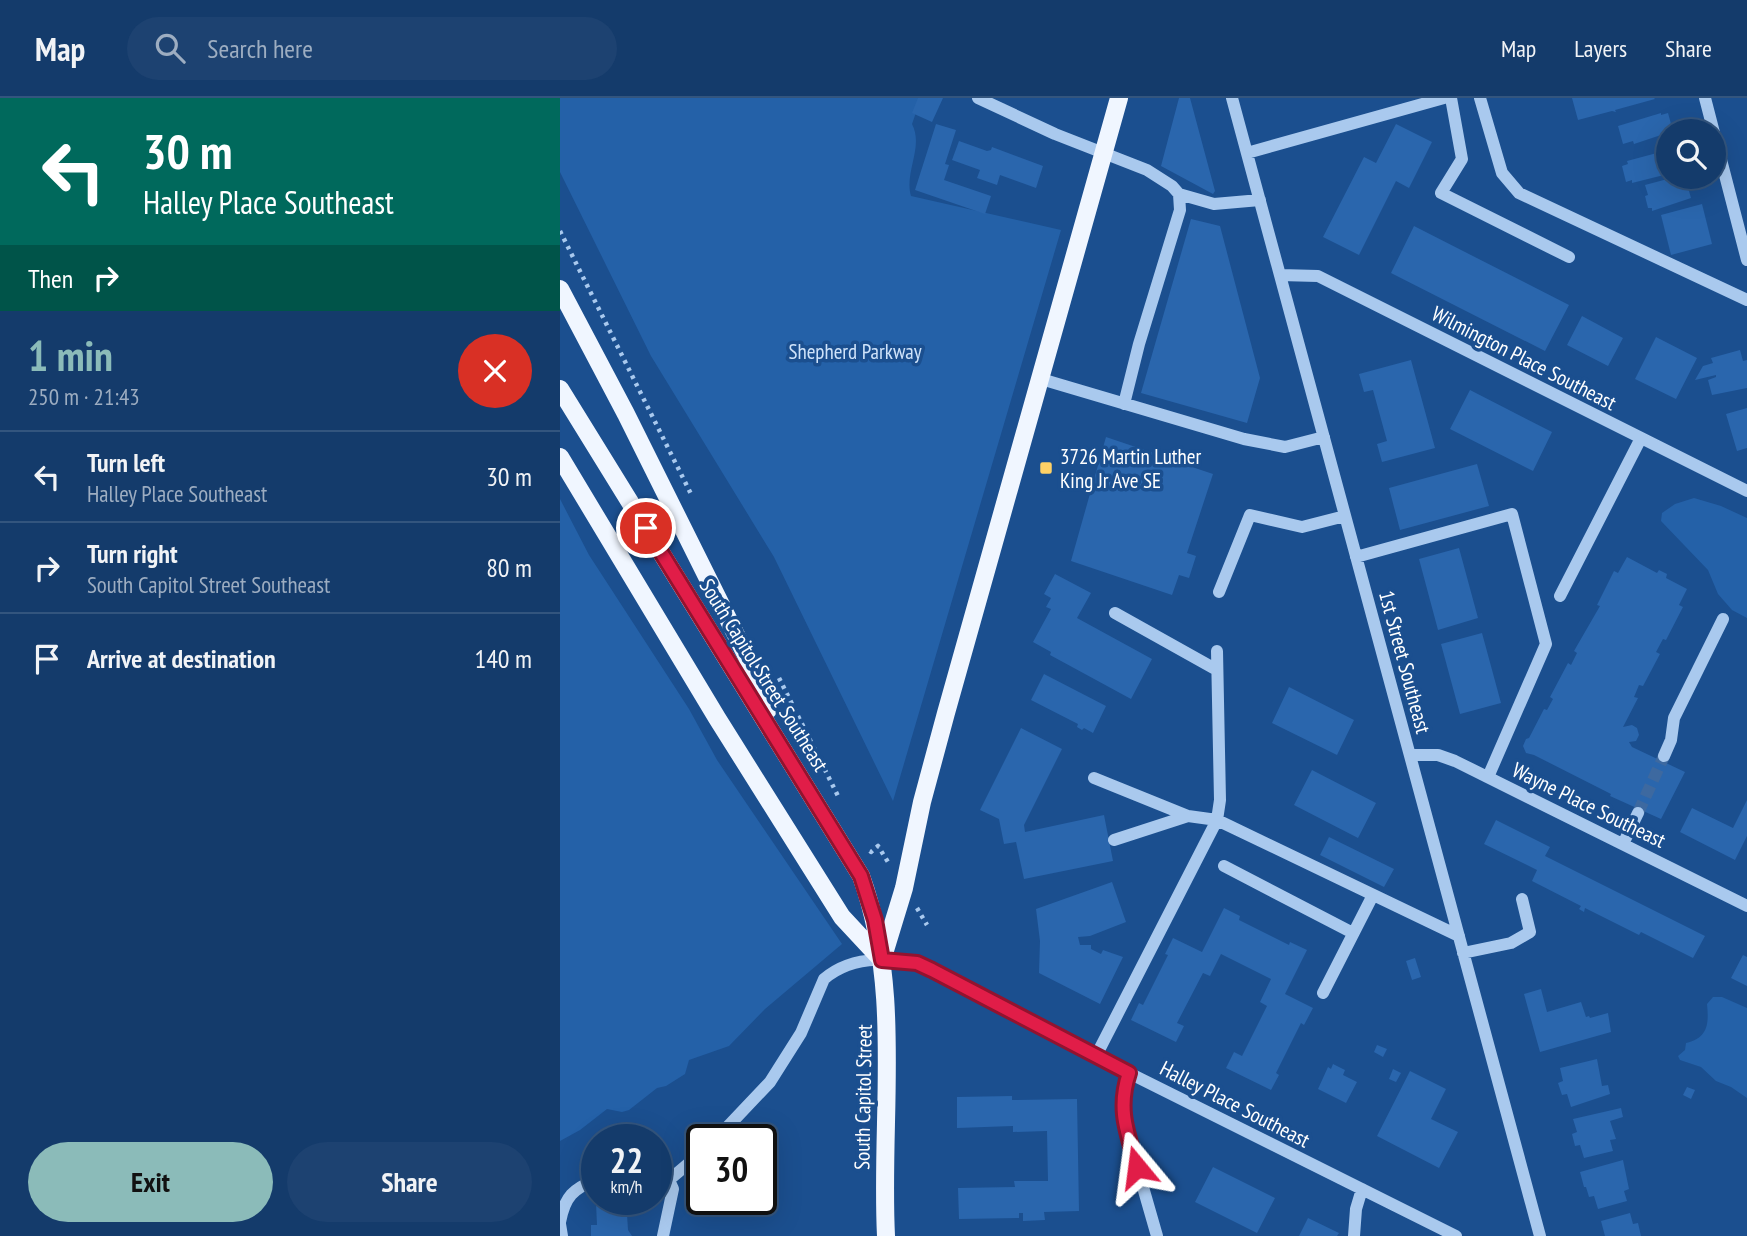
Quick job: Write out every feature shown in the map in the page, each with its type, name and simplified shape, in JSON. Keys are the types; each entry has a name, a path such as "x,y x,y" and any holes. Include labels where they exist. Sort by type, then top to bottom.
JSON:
{"main road":[{"path":"560,457 717,718 842,917 882,960 902,898 934,755 1119,98"},
{"path":"560,289 620,401 747,657 785,752"},
{"name":"South Capitol Street Southeast","path":"560,389 861,876 875,920 882,960"},
{"name":"South Capitol Street","path":"882,960 887,1010 884,1171 886,1236"}],"street":[{"path":"978,98 1103,155 1147,170 1172,186 1178,194 1180,210 1139,344 1124,404"},
{"name":"1st Street Southeast","path":"1232,98 1540,1236"},
{"path":"1247,153 1444,98"},
{"path":"1451,98 1462,159 1441,193 1569,257"},
{"path":"1480,98 1502,173 1519,193 1747,300"},
{"path":"1705,98 1747,260"},
{"path":"1178,194 1214,204 1260,200"},
{"name":"Wilmington Place Southeast","path":"1280,275 1318,276 1747,491"},
{"path":"1041,379 1244,439 1286,447 1324,437"},
{"path":"1560,596 1641,438"},
{"path":"1219,592 1250,514 1302,527 1345,516"},
{"path":"1356,557 1512,514 1546,644 1488,777"},
{"path":"1115,613 1217,670"},
{"path":"1664,756 1671,740 1674,718 1723,619"},
{"path":"1096,1056 1217,820 1220,800 1217,651"},
{"name":"Wayne Place Southeast","path":"1410,755 1438,755 1488,777 1747,906"},
{"path":"1094,778 1188,817 1217,820 1459,936"},
{"path":"1623,844 1638,813"},
{"path":"1114,840 1188,817"},
{"path":"1224,866 1353,933"},
{"path":"1323,993 1373,895"},
{"path":"1463,953 1511,943 1530,932 1522,899"},
{"name":"Halley Place Southeast","path":"730,1124 770,1082 801,1033 824,979 848,966 882,960 917,963 1129,1073 1456,1236"},
{"path":"1129,1073 1123,1094 1124,1121 1157,1236"},
{"path":"562,1236 560,1223 563,1205 581,1186"},
{"path":"1354,1236 1356,1209 1362,1189"},
{"path":"663,1236 667,1215"}],"green space":[{"name":"Shepherd Parkway","path":"560,98 921,98 912,124 916,142 910,178 911,196 1061,230 893,801 774,557 651,356 560,172"},
{"path":"1694,498 1747,518 1747,618 1732,610 1718,594 1708,570 1661,521 1662,513 1675,504"},
{"path":"560,499 589,555 689,709 717,760 842,944 765,1009 729,1046 689,1060 685,1074 666,1086 657,1088 629,1110 622,1112 607,1109 588,1124 581,1124 581,1129 560,1141"},
{"path":"1713,997 1722,997 1747,1008 1747,1098 1716,1081 1701,1067 1680,1060 1678,1056 1685,1050 1686,1043 1699,1038 1706,1029 1707,1004"}],"building":[{"path":"918,98 943,98 932,122 912,113"},
{"path":"1179,98 1190,98 1215,191 1213,194 1161,166"},
{"path":"1572,98 1655,99 1615,110 1616,112 1578,120"},
{"path":"1661,113 1668,113 1670,119 1656,119 1656,137 1634,144 1633,141 1623,144 1618,126"},
{"path":"936,124 956,130 945,164 949,165 944,180 991,196 985,214 915,190"},
{"path":"1396,124 1432,142 1409,188 1396,181 1359,255 1323,237 1364,157 1376,163"},
{"path":"959,141 987,151 992,147 1043,166 1036,188 1000,175 997,185 977,178 980,170 952,160"},
{"path":"1656,153 1656,177 1626,182 1622,166 1628,164 1627,161"},
{"path":"1656,182 1656,189 1688,189 1691,198 1652,211 1652,208 1648,208 1645,185"},
{"path":"1702,204 1712,244 1671,255 1661,215"},
{"path":"1191,219 1220,226 1260,378 1247,423 1141,393"},
{"path":"1414,226 1569,305 1545,351 1391,273"},
{"path":"1582,316 1623,338 1608,366 1567,345"},
{"path":"1656,337 1697,358 1676,399 1635,379"},
{"path":"1740,350 1743,361 1747,360 1747,388 1712,395 1708,380 1716,375 1695,380 1703,366 1713,363 1711,358"},
{"path":"1411,360 1435,448 1382,462 1377,444 1387,441 1373,390 1364,392 1359,374"},
{"path":"1470,390 1552,432 1533,471 1450,429"},
{"path":"1747,408 1747,448 1737,451 1726,414"},
{"path":"1106,437 1186,464 1188,460 1194,462 1192,467 1213,474 1187,553 1196,556 1189,578 1179,575 1172,595 1071,561"},
{"path":"1477,464 1489,506 1400,530 1389,488"},
{"path":"1459,548 1478,618 1438,630 1419,559"},
{"path":"1627,557 1657,573 1659,570 1667,574 1666,578 1687,589 1679,605 1683,607 1666,640 1663,639 1656,652 1660,654 1643,686 1639,685 1634,697 1638,698 1623,727 1632,725 1637,728 1639,735 1636,741 1629,742 1632,747 1685,772 1661,819 1526,753 1523,746 1544,709 1547,710 1553,699 1550,697 1568,663 1571,665 1577,653 1574,651 1600,606 1597,605 1614,571 1618,573"},
{"path":"1055,574 1091,593 1077,618 1152,659 1131,699 1050,655 1051,652 1033,642 1051,609 1046,607 1051,598 1044,594"},
{"path":"1482,633 1501,703 1460,714 1441,644"},
{"path":"1044,674 1106,706 1093,733 1084,728 1082,730 1077,727 1078,724 1031,700"},
{"path":"1289,687 1354,720 1337,755 1272,723"},
{"path":"1021,728 1062,749 1024,825 1025,832 1104,815 1113,861 1024,879 1016,842 1004,844 999,819 980,810"},
{"path":"1312,770 1376,803 1358,838 1294,805"},
{"path":"1747,800 1747,836 1735,860 1680,832 1692,808 1733,828"},
{"path":"1496,820 1550,847 1545,856 1705,936 1693,958 1585,908 1584,912 1579,909 1581,906 1532,881 1537,870 1484,844"},
{"path":"1329,837 1394,869 1384,887 1320,855"},
{"path":"1112,882 1126,922 1090,936 1078,937 1080,945 1091,945 1091,949 1101,954 1103,950 1123,957 1100,1004 1039,973 1040,941 1036,909"},
{"path":"1224,908 1240,916 1239,920 1289,945 1290,942 1307,950 1285,994 1313,1008 1304,1025 1301,1023 1276,1073 1279,1075 1271,1090 1226,1068 1234,1052 1242,1056 1267,1006 1260,1002 1271,979 1221,954 1210,976 1203,973 1177,1023 1184,1026 1176,1042 1131,1020 1139,1003 1143,1005 1168,955 1165,954 1173,938 1202,952"},
{"path":"1743,955 1747,957 1747,986 1731,978"},
{"path":"1415,958 1421,977 1412,980 1406,961"},
{"path":"1541,989 1547,1012 1581,1002 1586,1017 1608,1013 1611,1032 1540,1052 1524,994"},
{"path":"1377,1045 1387,1049 1383,1057 1374,1052"},
{"path":"1597,1059 1602,1086 1608,1085 1610,1094 1571,1107 1567,1094 1562,1095 1558,1083 1563,1081 1560,1068"},
{"path":"1333,1064 1345,1070 1343,1075 1357,1082 1346,1103 1318,1089 1328,1067 1331,1069"},
{"path":"1393,1069 1401,1073 1396,1082 1389,1079"},
{"path":"1410,1071 1446,1089 1431,1119 1458,1132 1439,1168 1377,1136"},
{"path":"1687,1087 1695,1090 1691,1099 1683,1095"},
{"path":"1012,1096 1012,1100 1077,1099 1079,1211 1044,1212 1045,1220 1023,1221 1023,1213 1019,1213 1019,1218 959,1219 958,1188 1015,1187 1014,1181 1048,1181 1047,1131 1013,1132 1013,1126 957,1128 957,1097"},
{"path":"1621,1108 1623,1117 1610,1121 1616,1139 1610,1140 1613,1151 1584,1158 1580,1145 1575,1146 1572,1134 1577,1132 1573,1119"},
{"path":"1623,1160 1629,1189 1624,1191 1627,1201 1598,1209 1594,1196 1589,1197 1584,1187 1580,1172"},
{"path":"1213,1167 1275,1198 1257,1233 1195,1202"},
{"path":"1630,1213 1633,1224 1638,1223 1641,1236 1605,1236 1601,1221"},
{"path":"597,1215 627,1215 628,1230 632,1236 591,1236 591,1225 597,1225"},
{"path":"1308,1218 1339,1233 1337,1236 1299,1236"}],"tunnel":[{"path":"1638,813 1664,756"}],"place":[{"name":"3726 Martin Luther King Jr Ave SE","path":"1046,468"}],"route":[{"path":"646,528 861,876 875,920 882,960 917,963 1129,1073 1122,1109 1137,1167"}]}
